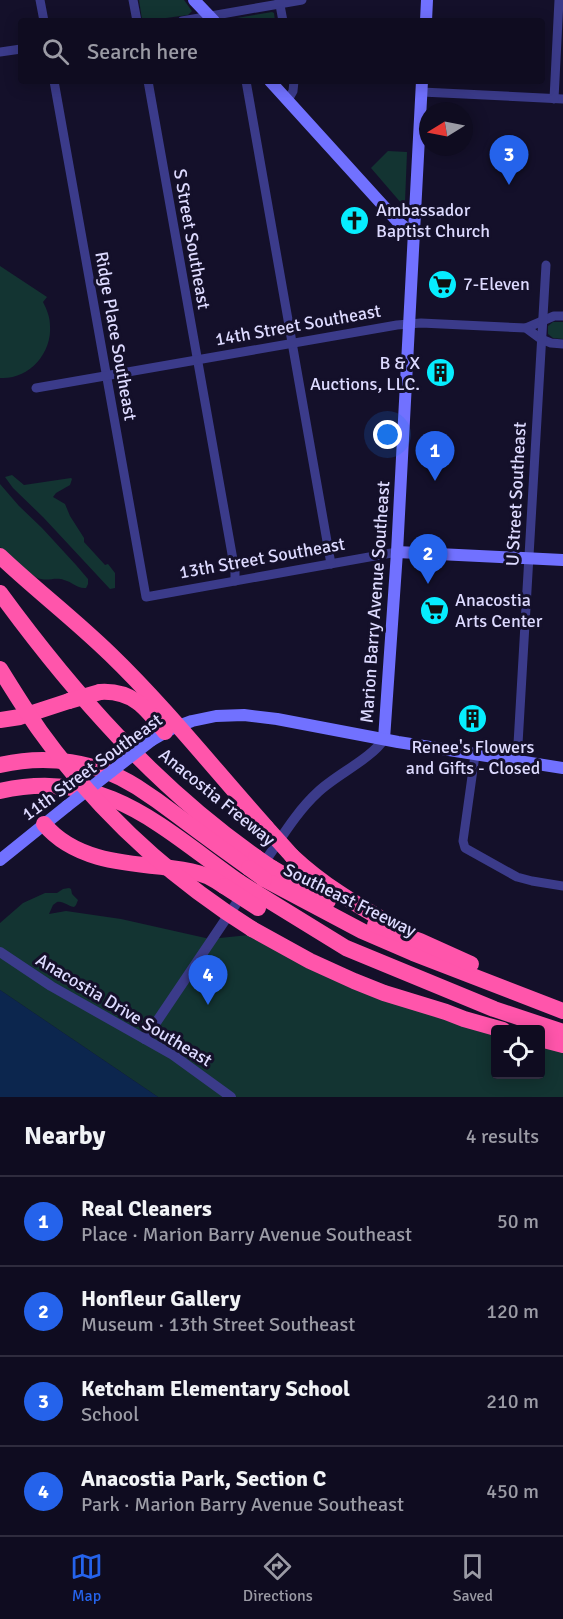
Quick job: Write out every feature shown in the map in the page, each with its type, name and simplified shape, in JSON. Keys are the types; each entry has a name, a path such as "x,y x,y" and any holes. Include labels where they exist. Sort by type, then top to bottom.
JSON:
{"highway":[{"path":"0,556 110,654 165,733"},
{"name":"Anacostia Freeway","path":"0,593 71,684 129,748 184,801 222,832 242,873 263,887 330,902 367,921 420,941 563,1003"},
{"path":"0,669 49,743 80,782 148,852 186,883 252,929 346,978 399,998 491,1026"},
{"path":"0,720 20,717 100,692 118,693 134,700 146,709 165,733 266,827 312,874 420,941"},
{"path":"0,765 30,760 63,761 110,772 139,788 242,873"},
{"path":"0,791 49,785 82,788 120,801 263,887 284,921 494,1009 563,1032"},
{"path":"44,824 57,837 85,854 105,859 205,875 242,873"},
{"name":"Southeast Freeway","path":"263,887 413,953 563,1011"},
{"path":"545,1041 563,1045"}],"main road":[{"path":"194,0 210,18"},
{"path":"426,18 428,0"},
{"path":"273,84 398,222 414,231"},
{"name":"Marion Barry Avenue Southeast","path":"384,739 397,552 422,86"},
{"name":"13th Street Southeast","path":"397,552 563,560"},
{"path":"165,733 202,719 232,715 270,718 563,768"},
{"name":"11th Street Southeast","path":"0,860 67,806 165,733"}],"street":[{"path":"40,0 43,18"},
{"path":"133,0 136,18"},
{"path":"215,18 280,2 302,0"},
{"path":"422,86 558,99 559,0"},
{"path":"280,2 283,18"},
{"path":"0,52 18,49"},
{"name":"Ridge Place Southeast","path":"55,84 147,597"},
{"name":"S Street Southeast","path":"149,84 235,581"},
{"path":"247,84 331,564"},
{"path":"288,100 294,84"},
{"name":"U Street Southeast","path":"517,761 546,265"},
{"path":"563,316 554,316 526,328 550,343 563,344"},
{"name":"14th Street Southeast","path":"36,388 409,324 526,328"},
{"name":"13th Street Southeast","path":"147,597 397,552"},
{"name":"Marion Barry Avenue Southeast","path":"145,1039 305,804 322,788 374,751 384,739"},
{"path":"475,754 463,841 465,848 517,877 563,886"},
{"name":"Anacostia Drive Southeast","path":"0,952 96,1013 184,1062 231,1097"}],"green space":[{"path":"139,0 184,0 192,11 188,15 142,18"},
{"path":"272,12 275,18 237,18"},
{"path":"388,151 407,152 405,202 402,204 371,168"},
{"path":"0,266 47,297 43,302 48,314 50,336 42,355 29,370 20,375 0,378"},
{"path":"553,322 563,322 563,339 553,338 548,334 548,326"},
{"path":"12,475 24,485 72,479 70,485 53,497 65,504 84,542 115,573 115,588 110,589 13,488 5,477"},
{"path":"0,484 88,579 86,588 61,579 37,577 0,547"},
{"path":"63,889 71,889 72,894 78,900 76,905 74,907 57,902 49,914 66,911 121,919 210,939 249,935 491,1031 491,1079 545,1079 545,1046 563,1052 563,1097 158,1097 0,990 0,923 23,903 45,893 57,893"}],"water":[{"path":"0,990 158,1097 0,1097"}],"place":[{"name":"Ketcham Elementary School","path":"509,185"},
{"name":"Ambassador Baptist Church","path":"355,220"},
{"name":"7-Eleven","path":"442,284"},
{"name":"B & X Auctions, LLC.","path":"441,373"},
{"name":"Real Cleaners","path":"435,481"},
{"name":"Honfleur Gallery","path":"428,584"},
{"name":"Anacostia Arts Center","path":"434,610"},
{"name":"Renee's Flowers and Gifts - Closed","path":"473,718"},
{"name":"Anacostia Park, Section C","path":"208,1005"}]}
